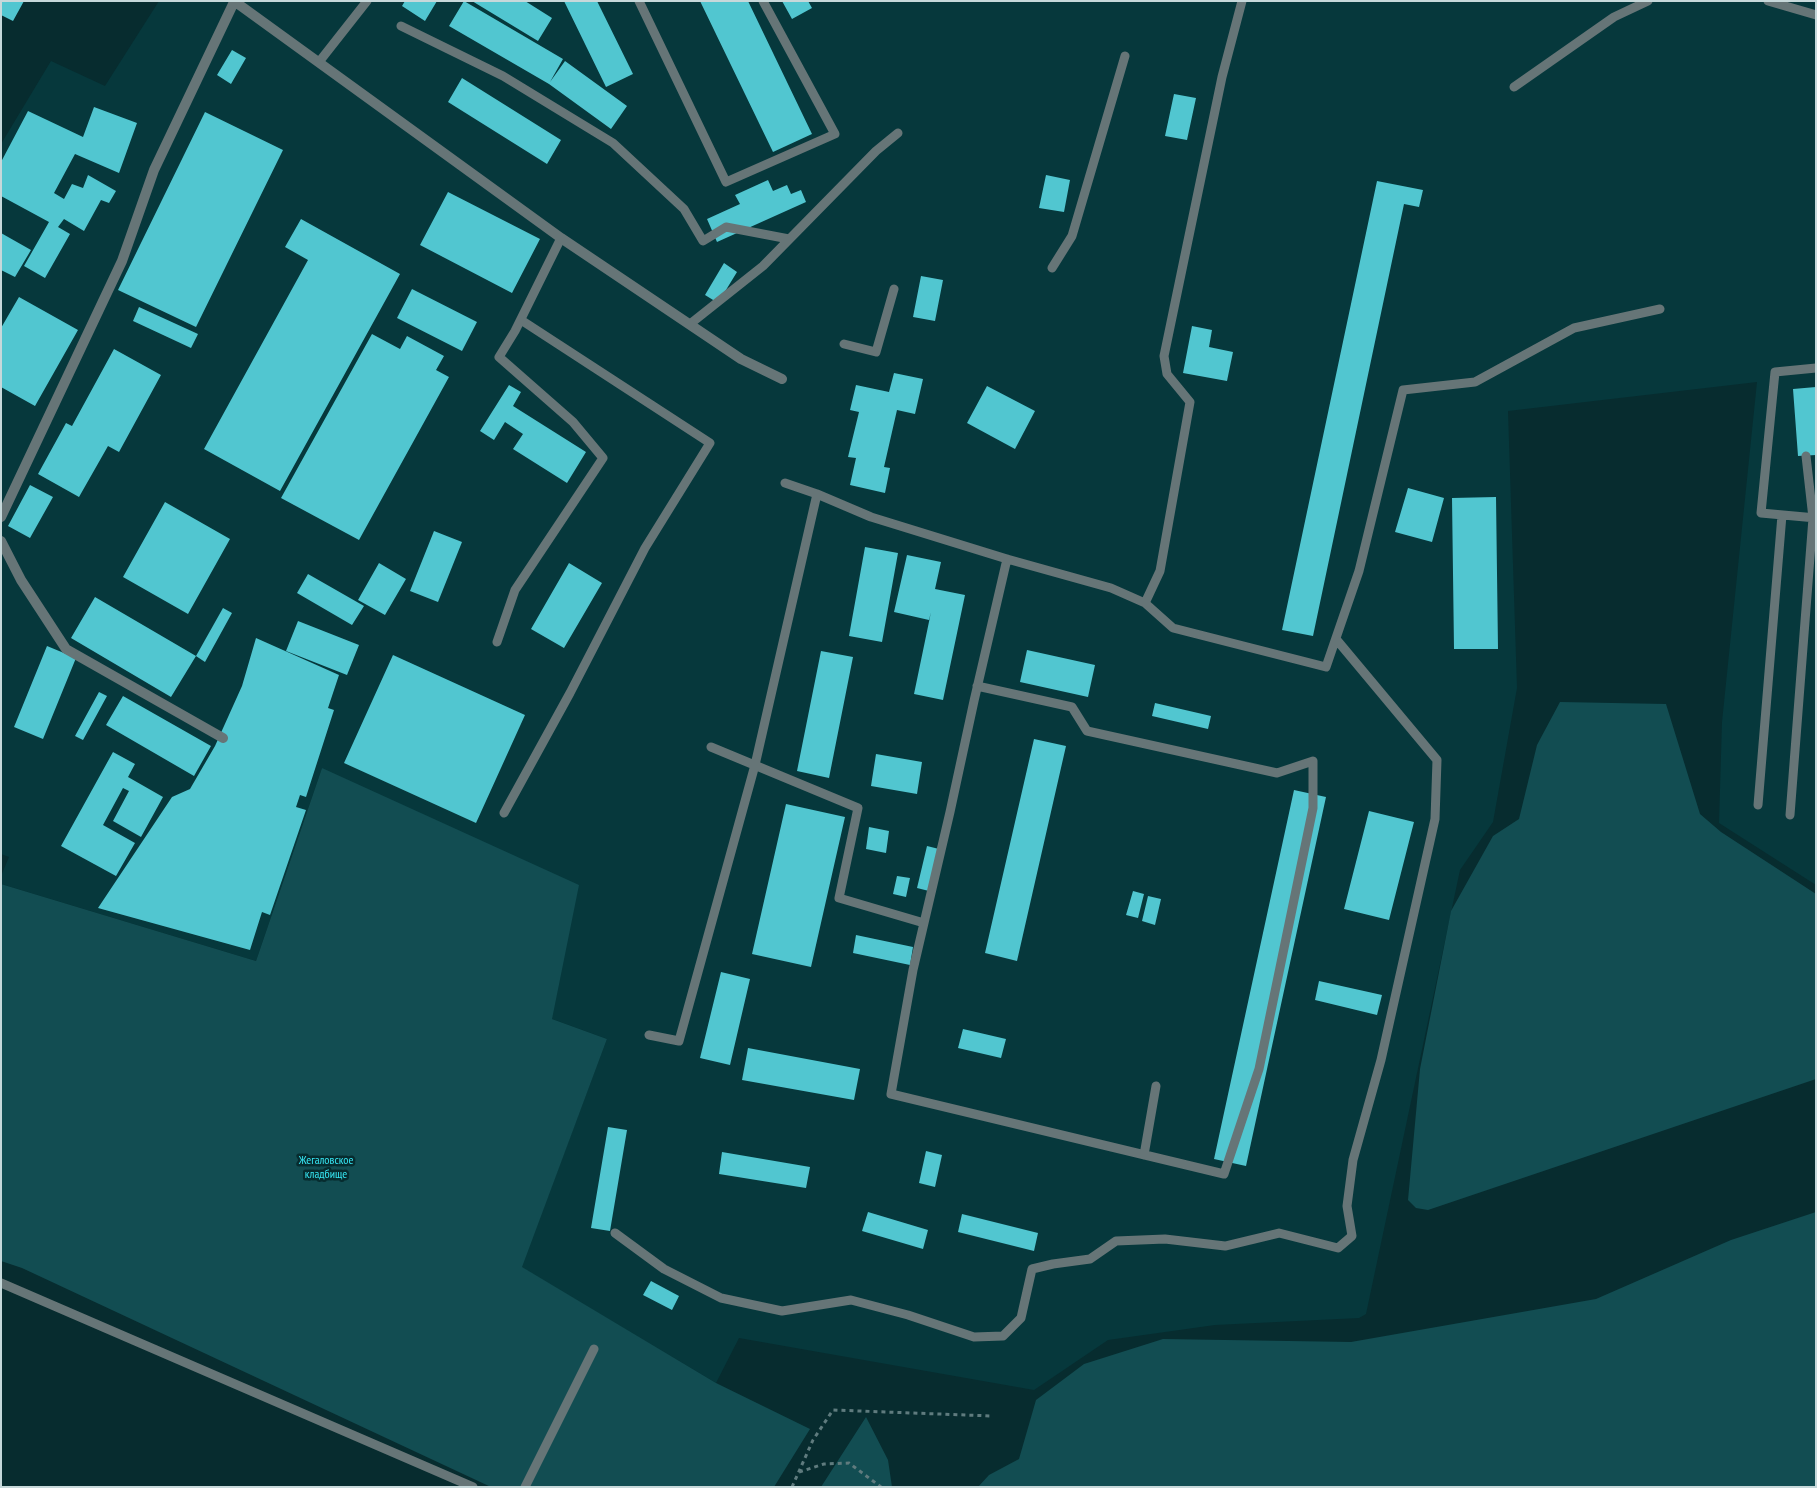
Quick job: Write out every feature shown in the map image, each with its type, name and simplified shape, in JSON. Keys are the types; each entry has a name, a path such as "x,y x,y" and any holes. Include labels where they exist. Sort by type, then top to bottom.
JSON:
{"street":[{"path":"1,517 122,261 154,170 234,1 561,238 741,359 782,379"},
{"path":"1,541 21,580 66,649 223,738"}],"lane":[{"path":"319,62 367,1"},
{"path":"639,1 726,182 835,134 763,1"},
{"path":"1145,602 1160,571 1190,402 1167,374 1164,356 1222,78 1242,1"},
{"path":"1514,87 1614,17 1648,1"},
{"path":"1768,1 1816,15"},
{"path":"401,26 503,76 613,143 684,209 703,241 726,227 790,239"},
{"path":"1052,268 1072,236 1124,56"},
{"path":"690,324 763,266 876,151 898,133"},
{"path":"497,642 515,590 603,458 573,422 499,356 521,320 561,238"},
{"path":"844,344 876,352 894,289"},
{"path":"784,483 818,494 871,517 1007,559 1111,588 1145,602 1173,628 1326,667 1358,570 1403,390 1475,382 1574,328 1660,309"},
{"path":"504,812 570,693 645,548 710,443 521,320"},
{"path":"1814,518 1761,513 1776,372 1816,368"},
{"path":"1790,815 1814,518 1806,456"},
{"path":"649,1035 678,1041 755,765 818,494"},
{"path":"1758,805 1782,515"},
{"path":"978,686 1072,707 1087,731 1277,773 1312,761 1313,808 1259,1069 1224,1174 890,1094 913,970 1007,559"},
{"path":"615,1233 664,1268 721,1298 782,1311 851,1300 908,1315 974,1337 1003,1336 1021,1318 1032,1269 1053,1264 1090,1260 1116,1240 1165,1239 1225,1246 1279,1233 1338,1248 1352,1236 1347,1206 1353,1160 1381,1060 1435,819 1437,760 1336,639"},
{"path":"711,747 858,808 839,898 924,923"},
{"path":"1144,1155 1156,1086"},
{"path":"1,1283 473,1487"},
{"path":"525,1487 594,1349"}],"path":[{"path":"792,1487 813,1440 833,1410 992,1416"},
{"path":"798,1472 824,1464 849,1463 881,1487"}],"shaded area":[{"path":"159,1 1816,1 1816,885 1719,823 1722,722 1757,382 1508,411 1517,688 1493,822 1460,870 1366,1314 1359,1318 1215,1325 1108,1340 1034,1390 739,1338 716,1383 521,1267 607,1039 552,1019 322,768 256,961 1,884 1,876 9,857 1,854 1,144 51,61 105,86"}],"green space":[{"path":"1560,702 1666,704 1700,814 1721,832 1816,894 1816,1079 1428,1210 1416,1208 1408,1200 1420,1069 1451,911 1493,836 1519,819 1537,745"},
{"name":"Жегаловское кладбище","path":"322,768 579,885 552,1019 607,1039 522,1267 716,1383 810,1429 774,1487 491,1487 22,1268 1,1261 1,884 256,961"},
{"path":"1816,1212 1816,1487 978,1487 989,1475 1019,1459 1036,1400 1084,1364 1163,1339 1351,1342 1596,1299 1731,1240"},
{"path":"866,1417 888,1460 892,1487 821,1487"}],"building":[{"path":"1,1 24,1 13,21 1,15"},
{"path":"405,1 437,1 425,21 402,6"},
{"path":"464,1 563,59 550,82 565,61 627,106 611,129 549,84 449,26"},
{"path":"472,1 525,1 552,18 538,41"},
{"path":"564,1 597,1 633,74 606,87"},
{"path":"700,1 748,1 812,134 773,152"},
{"path":"782,1 808,1 812,8 792,19"},
{"path":"232,50 246,58 231,84 217,75"},
{"path":"462,78 561,140 547,164 448,102"},
{"path":"1174,94 1196,98 1187,140 1165,136"},
{"path":"94,107 137,123 119,173 75,154 54,193 64,199 72,184 83,188 88,175 116,191 109,203 101,200 84,231 64,219 58,227 70,234 45,278 24,266 49,222 1,196 1,162 28,111 83,137"},
{"path":"205,112 283,150 196,327 118,290"},
{"path":"1046,175 1070,180 1064,212 1039,208"},
{"path":"768,180 773,191 787,185 791,194 801,190 806,202 717,242 707,219 740,204 735,195"},
{"path":"1377,181 1423,190 1419,207 1404,204 1313,636 1282,630"},
{"path":"448,192 540,239 512,293 420,245"},
{"path":"301,219 400,274 280,491 204,449 308,260 285,247"},
{"path":"1,233 31,250 15,277 1,270"},
{"path":"724,263 737,272 718,303 705,295"},
{"path":"921,276 943,280 935,321 913,317"},
{"path":"412,289 477,322 462,351 397,318"},
{"path":"19,297 78,330 35,406 1,387 1,328"},
{"path":"139,307 198,334 191,348 133,321"},
{"path":"1192,326 1212,330 1209,347 1233,352 1227,381 1183,373"},
{"path":"372,334 400,349 407,336 444,356 436,370 449,377 359,540 281,498"},
{"path":"114,349 161,375 119,452 108,446 79,497 38,474 66,423 72,426"},
{"path":"894,373 923,379 915,414 897,410 884,467 890,468 885,493 850,485 856,458 848,457 859,412 850,410 856,385 889,392"},
{"path":"509,385 521,392 513,406 586,452 567,483 513,449 523,434 505,422 494,440 480,431"},
{"path":"987,386 1035,411 1015,449 967,423"},
{"path":"1816,387 1816,455 1798,456 1793,389"},
{"path":"30,485 53,497 30,538 8,526"},
{"path":"1408,488 1444,498 1432,542 1395,532"},
{"path":"1496,497 1498,649 1454,649 1452,498"},
{"path":"165,502 230,539 188,614 123,577"},
{"path":"434,531 462,542 438,602 410,591"},
{"path":"865,547 898,553 882,642 849,636"},
{"path":"907,555 941,562 935,589 965,595 943,700 914,694 931,612 929,620 894,612"},
{"path":"379,563 406,579 385,615 358,600"},
{"path":"569,563 602,583 564,648 531,629"},
{"path":"308,574 364,606 352,625 297,593"},
{"path":"95,597 196,656 171,697 71,638"},
{"path":"223,608 232,613 205,662 196,656"},
{"path":"298,621 359,645 347,675 286,651"},
{"path":"256,638 339,675 328,708 334,710 306,797 300,795 296,807 306,810 270,915 262,912 250,950 98,908 172,797 190,789 215,746 242,686"},
{"path":"47,646 76,658 43,739 14,727"},
{"path":"1027,650 1095,665 1088,697 1020,682"},
{"path":"821,651 853,657 829,778 797,771"},
{"path":"393,655 525,715 476,823 344,763"},
{"path":"99,692 107,696 83,740 75,736"},
{"path":"123,696 211,746 194,776 106,725"},
{"path":"1155,703 1211,716 1208,729 1152,716"},
{"path":"1034,739 1066,746 1017,961 985,953"},
{"path":"113,752 135,764 128,777 163,797 141,837 113,821 129,791 123,788 103,825 135,843 116,876 61,846"},
{"path":"876,754 922,762 917,794 871,786"},
{"path":"1294,790 1326,797 1246,1166 1214,1159"},
{"path":"786,804 845,817 811,967 752,954"},
{"path":"1369,811 1414,822 1389,920 1344,909"},
{"path":"869,827 889,831 886,853 866,849"},
{"path":"927,846 943,850 933,892 917,888"},
{"path":"897,876 910,878 906,897 893,894"},
{"path":"1133,891 1144,894 1138,918 1126,915"},
{"path":"1148,896 1161,899 1155,925 1142,921"},
{"path":"856,935 913,947 910,965 853,953"},
{"path":"721,972 750,979 730,1065 700,1058"},
{"path":"1319,981 1382,995 1377,1015 1315,1000"},
{"path":"963,1029 1006,1039 1001,1058 958,1048"},
{"path":"748,1048 860,1069 854,1100 742,1080"},
{"path":"608,1127 627,1130 610,1231 591,1228"},
{"path":"926,1151 942,1155 935,1187 919,1183"},
{"path":"722,1152 810,1167 806,1188 719,1174"},
{"path":"868,1212 928,1230 923,1249 862,1231"},
{"path":"962,1214 1038,1233 1034,1251 958,1232"},
{"path":"651,1281 679,1296 672,1310 643,1295"}]}
